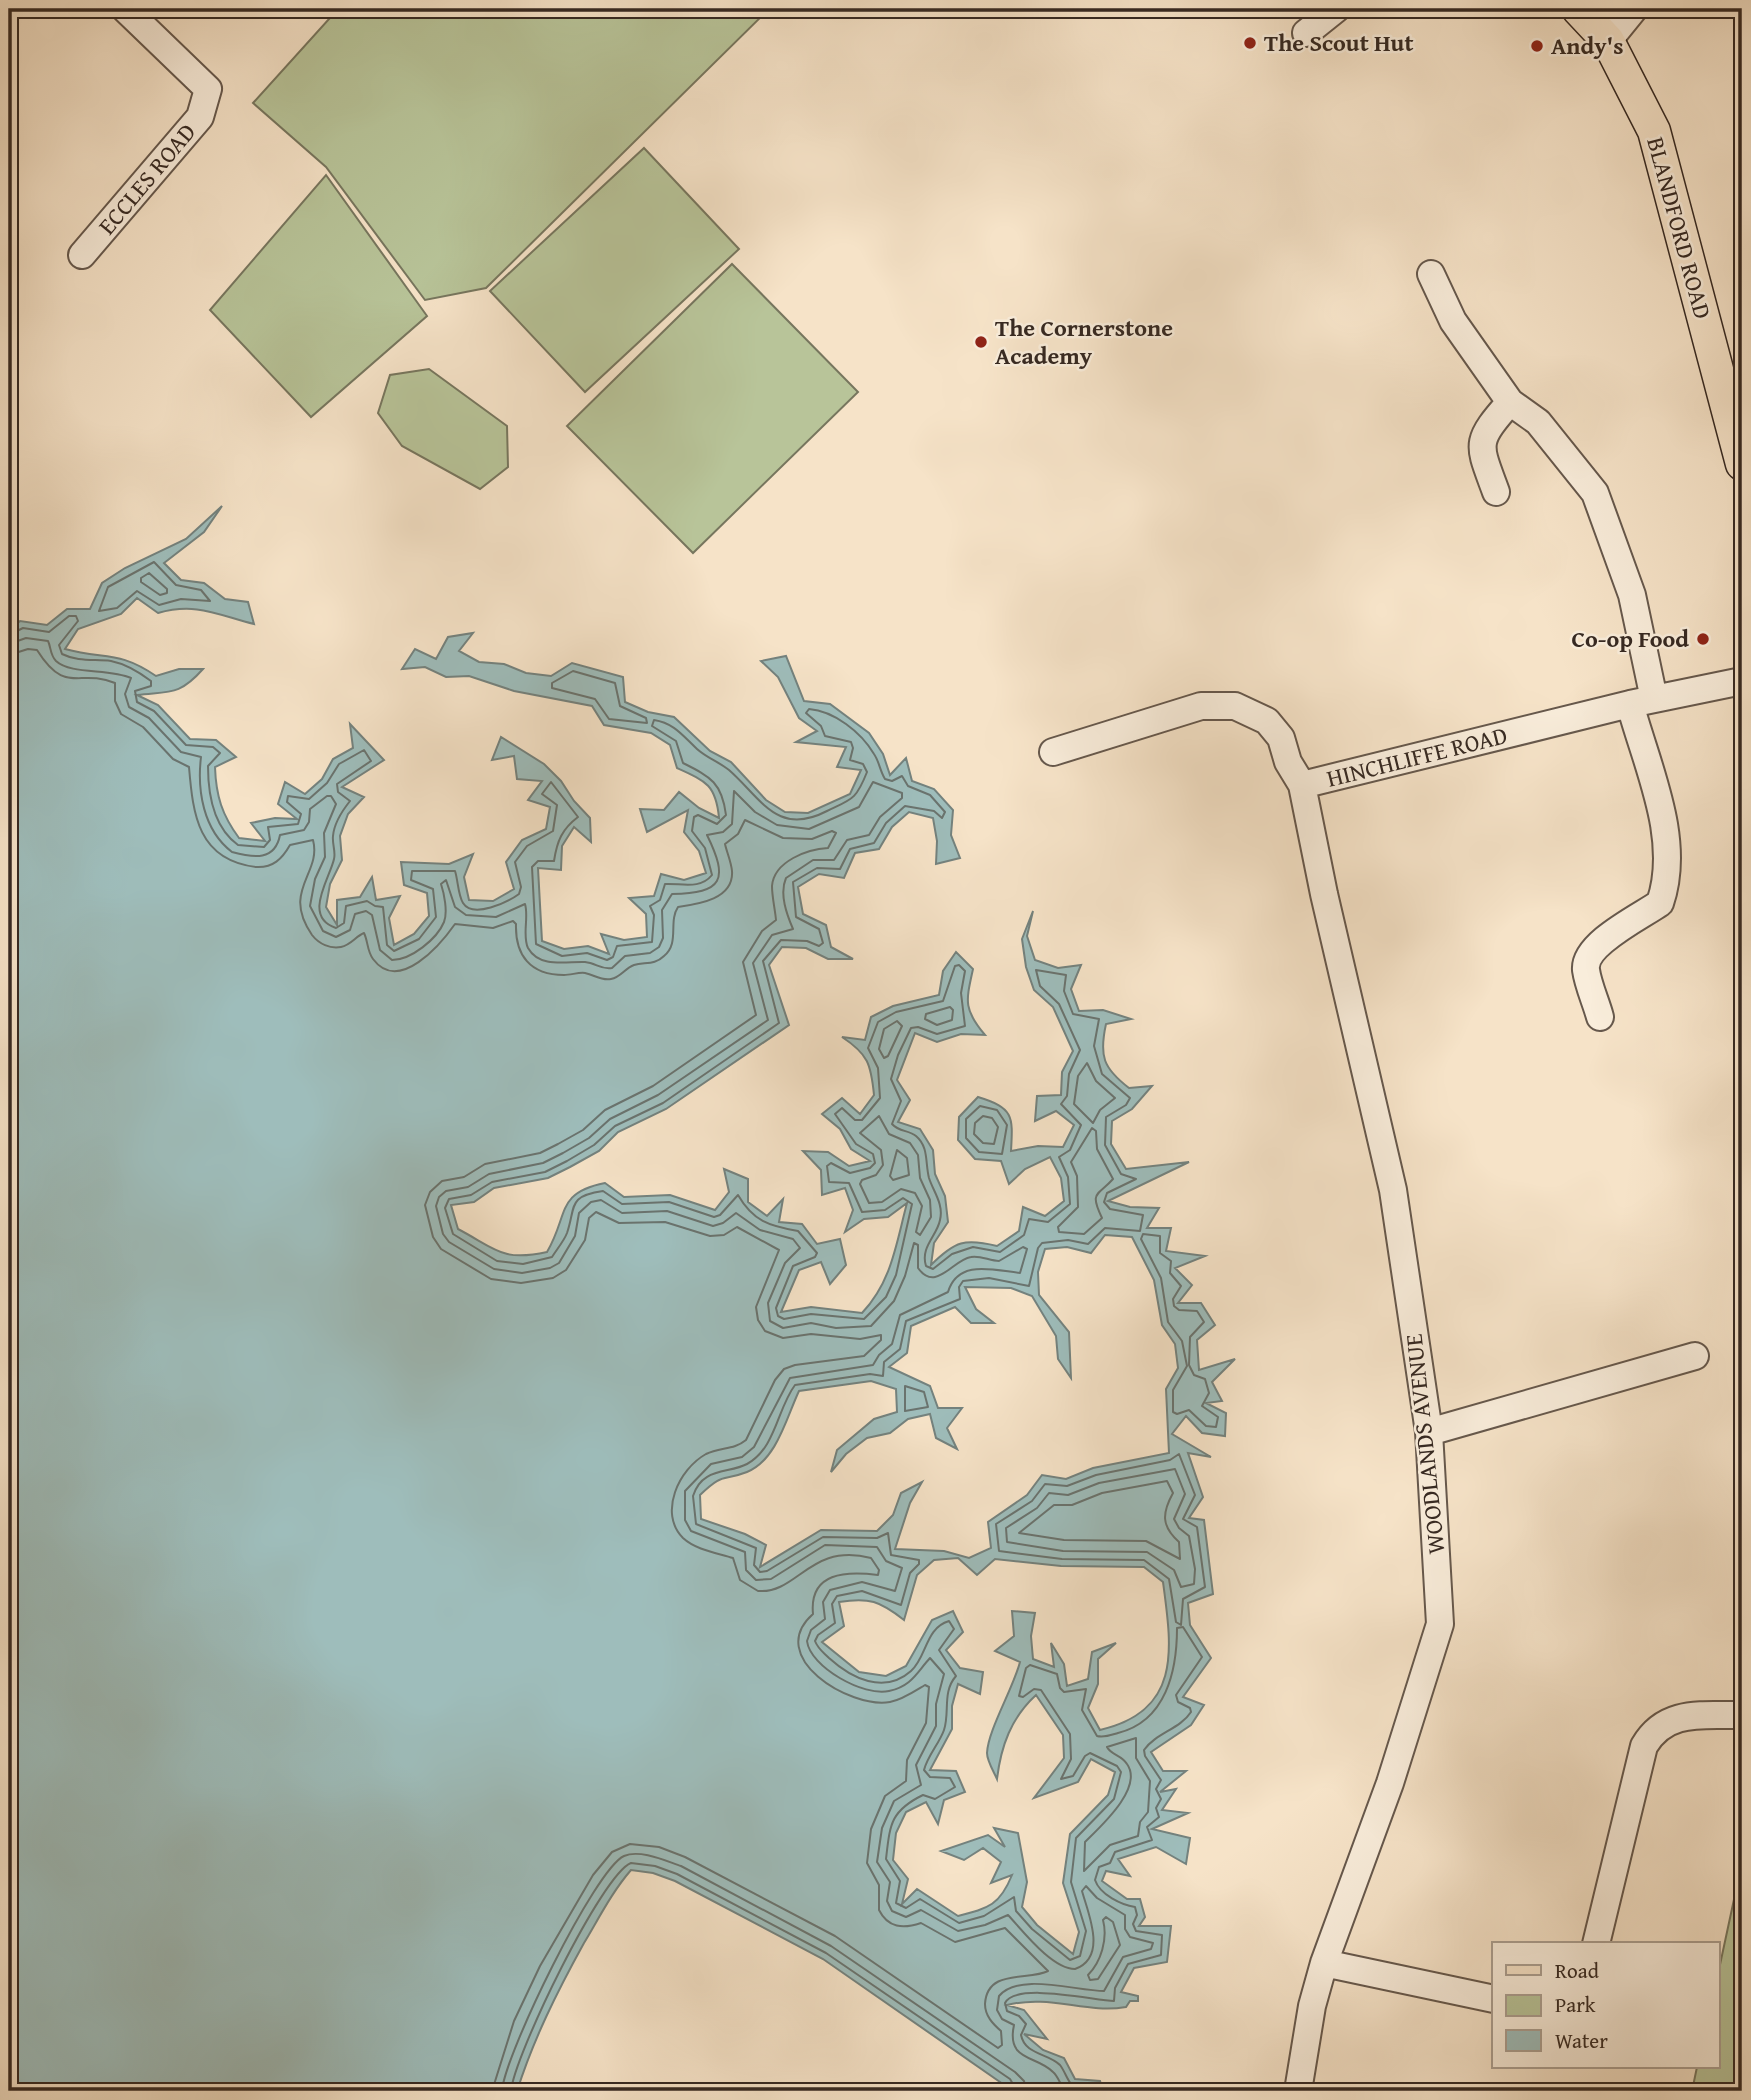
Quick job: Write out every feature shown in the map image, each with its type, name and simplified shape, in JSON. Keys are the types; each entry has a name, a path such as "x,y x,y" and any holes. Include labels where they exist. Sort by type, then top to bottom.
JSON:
{"main road":[{"name":"BLANDFORD ROAD","path":"1578,9 1608,41 1654,131 1742,464"}],"street":[{"name":"ECCLES ROAD","path":"82,256 200,117 208,89 125,9"},
{"path":"1306,33 1335,9"},
{"path":"1608,41 1634,9"},
{"path":"1431,274 1453,321 1510,401 1538,422 1595,493 1632,594 1642,702 1666,833 1668,870 1660,903 1598,943 1589,954 1586,968 1601,1017"},
{"path":"1496,492 1481,450 1481,439 1510,401"},
{"name":"HINCHLIFFE ROAD","path":"1053,752 1201,706 1223,704 1250,710 1268,721 1281,738 1288,762 1302,785 1642,702 1742,681"},
{"name":"WOODLANDS AVENUE","path":"1298,2091 1312,2006 1324,1963 1390,1783 1440,1624 1429,1432 1393,1190 1324,894 1302,785"},
{"path":"1429,1432 1696,1356"},
{"path":"1596,1942 1644,1746 1650,1736 1670,1720 1742,1715"},
{"path":"1324,1963 1492,1999"}],"green space":[{"path":"338,9 769,9 486,288 425,300 326,167 253,103"},
{"path":"644,148 739,249 585,392 490,291"},
{"path":"326,175 427,316 311,417 210,310"},
{"path":"732,264 858,392 693,553 567,426"},
{"path":"429,369 507,426 508,467 480,489 402,446 378,413 390,375"},
{"path":"1742,1862 1742,2091 1692,2091 1697,2068 1720,2068 1720,1965"}],"water":[{"path":"222,506 204,532 164,563 181,580 204,583 225,599 248,602 254,624 196,609 158,613 137,598 121,614 78,629 65,649 121,659 156,676 179,669 203,669 187,684 173,691 137,695 158,705 190,739 216,740 236,757 215,767 221,805 239,838 265,841 251,823 275,818 297,819 278,804 285,782 305,794 322,779 333,759 353,748 350,724 384,760 342,787 364,797 348,814 340,836 342,860 330,884 326,907 337,925 337,900 360,897 372,877 376,900 400,896 389,918 394,945 414,934 429,916 427,893 404,885 401,862 449,864 473,854 464,877 469,900 493,901 514,889 506,862 522,840 546,829 550,807 528,800 542,781 517,779 514,756 492,760 501,737 544,764 590,818 591,842 574,827 562,846 561,870 538,868 542,941 564,949 588,946 609,954 601,934 624,940 647,937 646,914 629,898 654,896 661,874 684,880 706,873 699,851 684,832 688,810 647,832 640,809 664,810 679,792 699,808 719,818 712,791 702,781 677,768 670,745 651,733 604,725 592,706 514,691 469,676 446,677 425,667 402,669 415,649 436,659 448,637 473,633 459,651 479,662 504,664 526,673 551,676 572,663 623,677 625,702 648,712 674,717 710,751 731,762 766,800 785,812 808,813 850,794 861,770 837,767 846,747 796,742 817,731 799,718 778,677 761,661 786,656 804,701 830,704 869,733 883,754 890,775 906,758 912,781 934,789 953,810 951,835 960,858 936,864 937,841 933,818 909,812 892,827 879,849 855,853 844,878 819,874 798,887 803,914 826,925 831,947 853,959 828,959 806,948 782,947 769,965 789,1025 666,1109 618,1132 599,1151 570,1167 548,1178 494,1188 474,1202 451,1205 458,1229 491,1248 519,1255 547,1252 570,1199 589,1187 605,1183 624,1197 670,1195 715,1210 729,1192 724,1169 748,1179 748,1202 767,1216 783,1199 779,1222 802,1224 817,1244 840,1239 846,1265 830,1284 821,1262 799,1270 781,1312 811,1307 862,1313 887,1275 907,1203 888,1217 864,1219 845,1232 853,1210 845,1188 822,1195 821,1170 803,1151 828,1152 849,1166 870,1161 851,1149 840,1129 822,1114 842,1098 860,1114 874,1095 867,1061 858,1049 842,1037 865,1040 871,1017 893,1006 939,995 943,971 956,952 973,969 968,1004 973,1018 985,1035 961,1034 937,1042 915,1033 897,1080 910,1100 898,1122 920,1129 933,1150 935,1174 945,1196 948,1222 934,1243 931,1265 954,1246 977,1242 997,1246 1019,1231 1023,1207 1045,1216 1064,1201 1061,1178 1050,1157 1025,1169 1009,1184 1001,1161 975,1159 958,1140 959,1117 978,1097 999,1105 1009,1115 1012,1129 1011,1151 1038,1146 1063,1147 1074,1125 1056,1111 1035,1121 1037,1096 1061,1095 1062,1072 1073,1051 1053,1007 1034,990 1026,967 1022,939 1033,911 1027,936 1035,960 1058,968 1081,965 1071,989 1079,1011 1103,1010 1131,1019 1106,1024 1103,1045 1105,1060 1113,1074 1129,1088 1152,1086 1132,1109 1112,1121 1111,1144 1126,1169 1189,1162 1108,1201 1130,1207 1159,1208 1147,1228 1171,1228 1166,1251 1205,1256 1175,1268 1192,1285 1178,1303 1201,1303 1215,1325 1197,1340 1199,1370 1235,1359 1212,1382 1222,1401 1206,1403 1226,1413 1225,1436 1202,1433 1186,1416 1172,1434 1211,1457 1188,1453 1203,1497 1189,1518 1204,1520 1213,1594 1188,1603 1190,1625 1211,1658 1183,1697 1204,1705 1191,1725 1151,1752 1163,1771 1186,1771 1160,1792 1176,1789 1162,1810 1188,1813 1152,1829 1190,1838 1186,1864 1156,1847 1118,1859 1130,1876 1106,1871 1102,1881 1127,1899 1140,1899 1145,1917 1139,1926 1171,1926 1167,1962 1134,1968 1121,1992 1138,1996 1138,2001 1130,2001 1126,2007 1096,2008 1038,2002 1007,2005 1024,2010 1047,2039 1024,2034 1043,2050 1064,2058 1075,2079 1100,2081 1103,2091 1013,2091 823,1959 675,1881 653,1873 631,1870 606,1905 565,1979 539,2034 517,2091 9,2091 9,631 20,621 47,625 67,609 90,609 102,583 125,568 186,539","holes":["1105,1235 1132,1237 1154,1280 1162,1325 1175,1344 1178,1368 1166,1389 1169,1453 1093,1468 1066,1479 1042,1475 1027,1495 988,1522 991,1548 969,1558 944,1551 895,1549 910,1503 922,1482 901,1493 893,1515 877,1531 821,1530 760,1567 766,1545 745,1534 701,1519 700,1495 719,1480 747,1472 766,1458 780,1436 799,1391 871,1381 896,1389 897,1412 874,1419 837,1450 831,1472 846,1454 867,1438 890,1433 908,1419 930,1414 936,1438 957,1449 947,1428 962,1408 938,1408 930,1386 889,1367 907,1353 911,1326 955,1307 971,1323 994,1323 976,1309 965,1287 1011,1288 1032,1296 1056,1336 1058,1359 1071,1378 1069,1332 1039,1295 1038,1272 1045,1249 1067,1247 1091,1253","958,1558 977,1575 995,1559 1061,1566 1144,1567 1163,1582 1169,1653 1166,1674 1158,1692 1146,1708 1127,1721 1100,1730 1088,1708 1098,1684 1098,1659 1116,1643 1092,1652 1088,1679 1067,1686 1064,1664 1051,1643 1054,1667 1033,1659 1031,1636 1035,1613 1012,1611 1014,1636 995,1651 1020,1662 988,1744 987,1756 997,1779 1001,1755 1009,1733 1020,1713 1036,1695 1063,1735 1064,1758 1034,1798 1078,1782 1091,1759 1115,1772 1108,1795 1070,1834 1063,1883 1079,1932 1073,1954 1037,1925 1022,1907 1027,1882 1018,1833 994,1828 1005,1847 988,1835 941,1851 964,1860 983,1848 1001,1862 991,1883 1012,1875 1003,1893 992,1904 958,1916 917,1889 902,1904 908,1879 893,1860 896,1833 906,1812 926,1802 938,1824 944,1800 965,1792 956,1771 930,1770 952,1729 952,1706 958,1684 980,1694 983,1672 960,1668 946,1650 963,1632 953,1611 932,1620 906,1666 886,1676 859,1672 822,1642 844,1626 839,1602 874,1602 904,1620 917,1575 934,1560"]}],"place":[{"name":"The Scout Hut","path":"1250,43"},
{"name":"Andy's","path":"1537,46"},
{"name":"The Cornerstone Academy","path":"981,342"},
{"name":"Co-op Food","path":"1703,639"}]}
